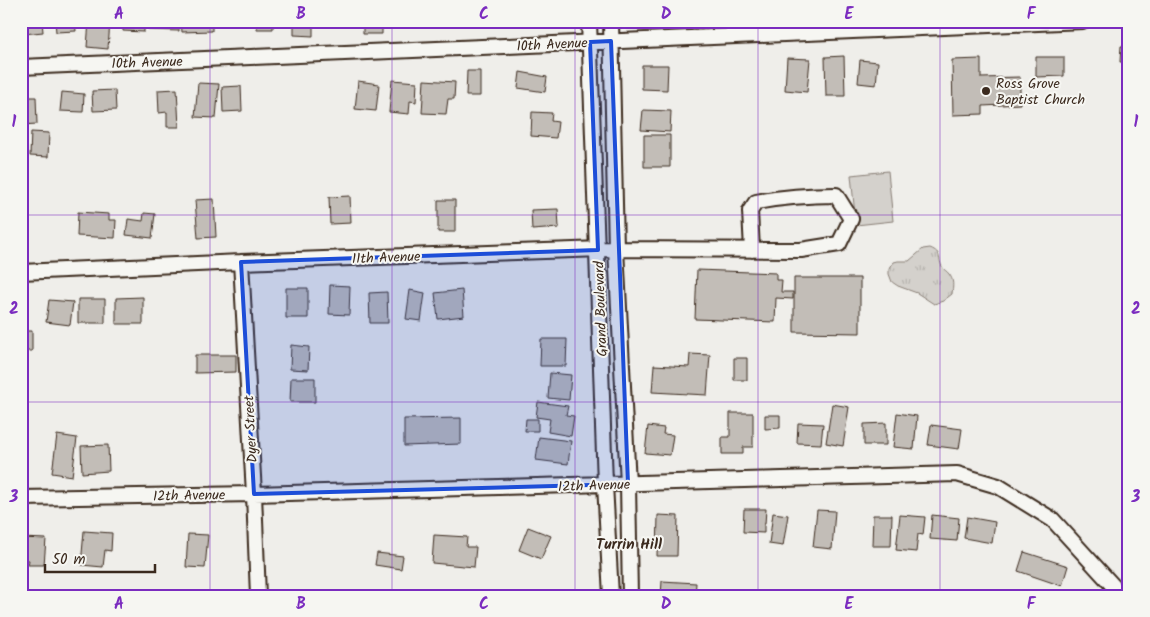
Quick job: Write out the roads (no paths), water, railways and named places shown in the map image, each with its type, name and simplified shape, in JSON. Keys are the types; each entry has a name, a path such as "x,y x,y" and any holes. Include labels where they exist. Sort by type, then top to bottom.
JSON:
{"street":[{"name":"Grand Boulevard","path":"589,21 605,484 611,596"},
{"name":"Grand Boulevard","path":"611,21 616,249 628,484 630,596"},
{"name":"10th Avenue","path":"21,67 1083,21"},
{"name":"11th Avenue","path":"21,272 616,249 752,250 801,250 839,244 851,219 836,195 808,195 756,202 750,211 752,250"},
{"name":"Dyer Street","path":"241,262 258,596"},
{"name":"12th Avenue","path":"21,498 254,494 957,474 998,486 1054,520 1117,593"}],"place":[{"name":"Ross Grove Baptist Church","path":"986,91"}],"district":[{"name":"Turrin Hill","path":"629,544"}]}
